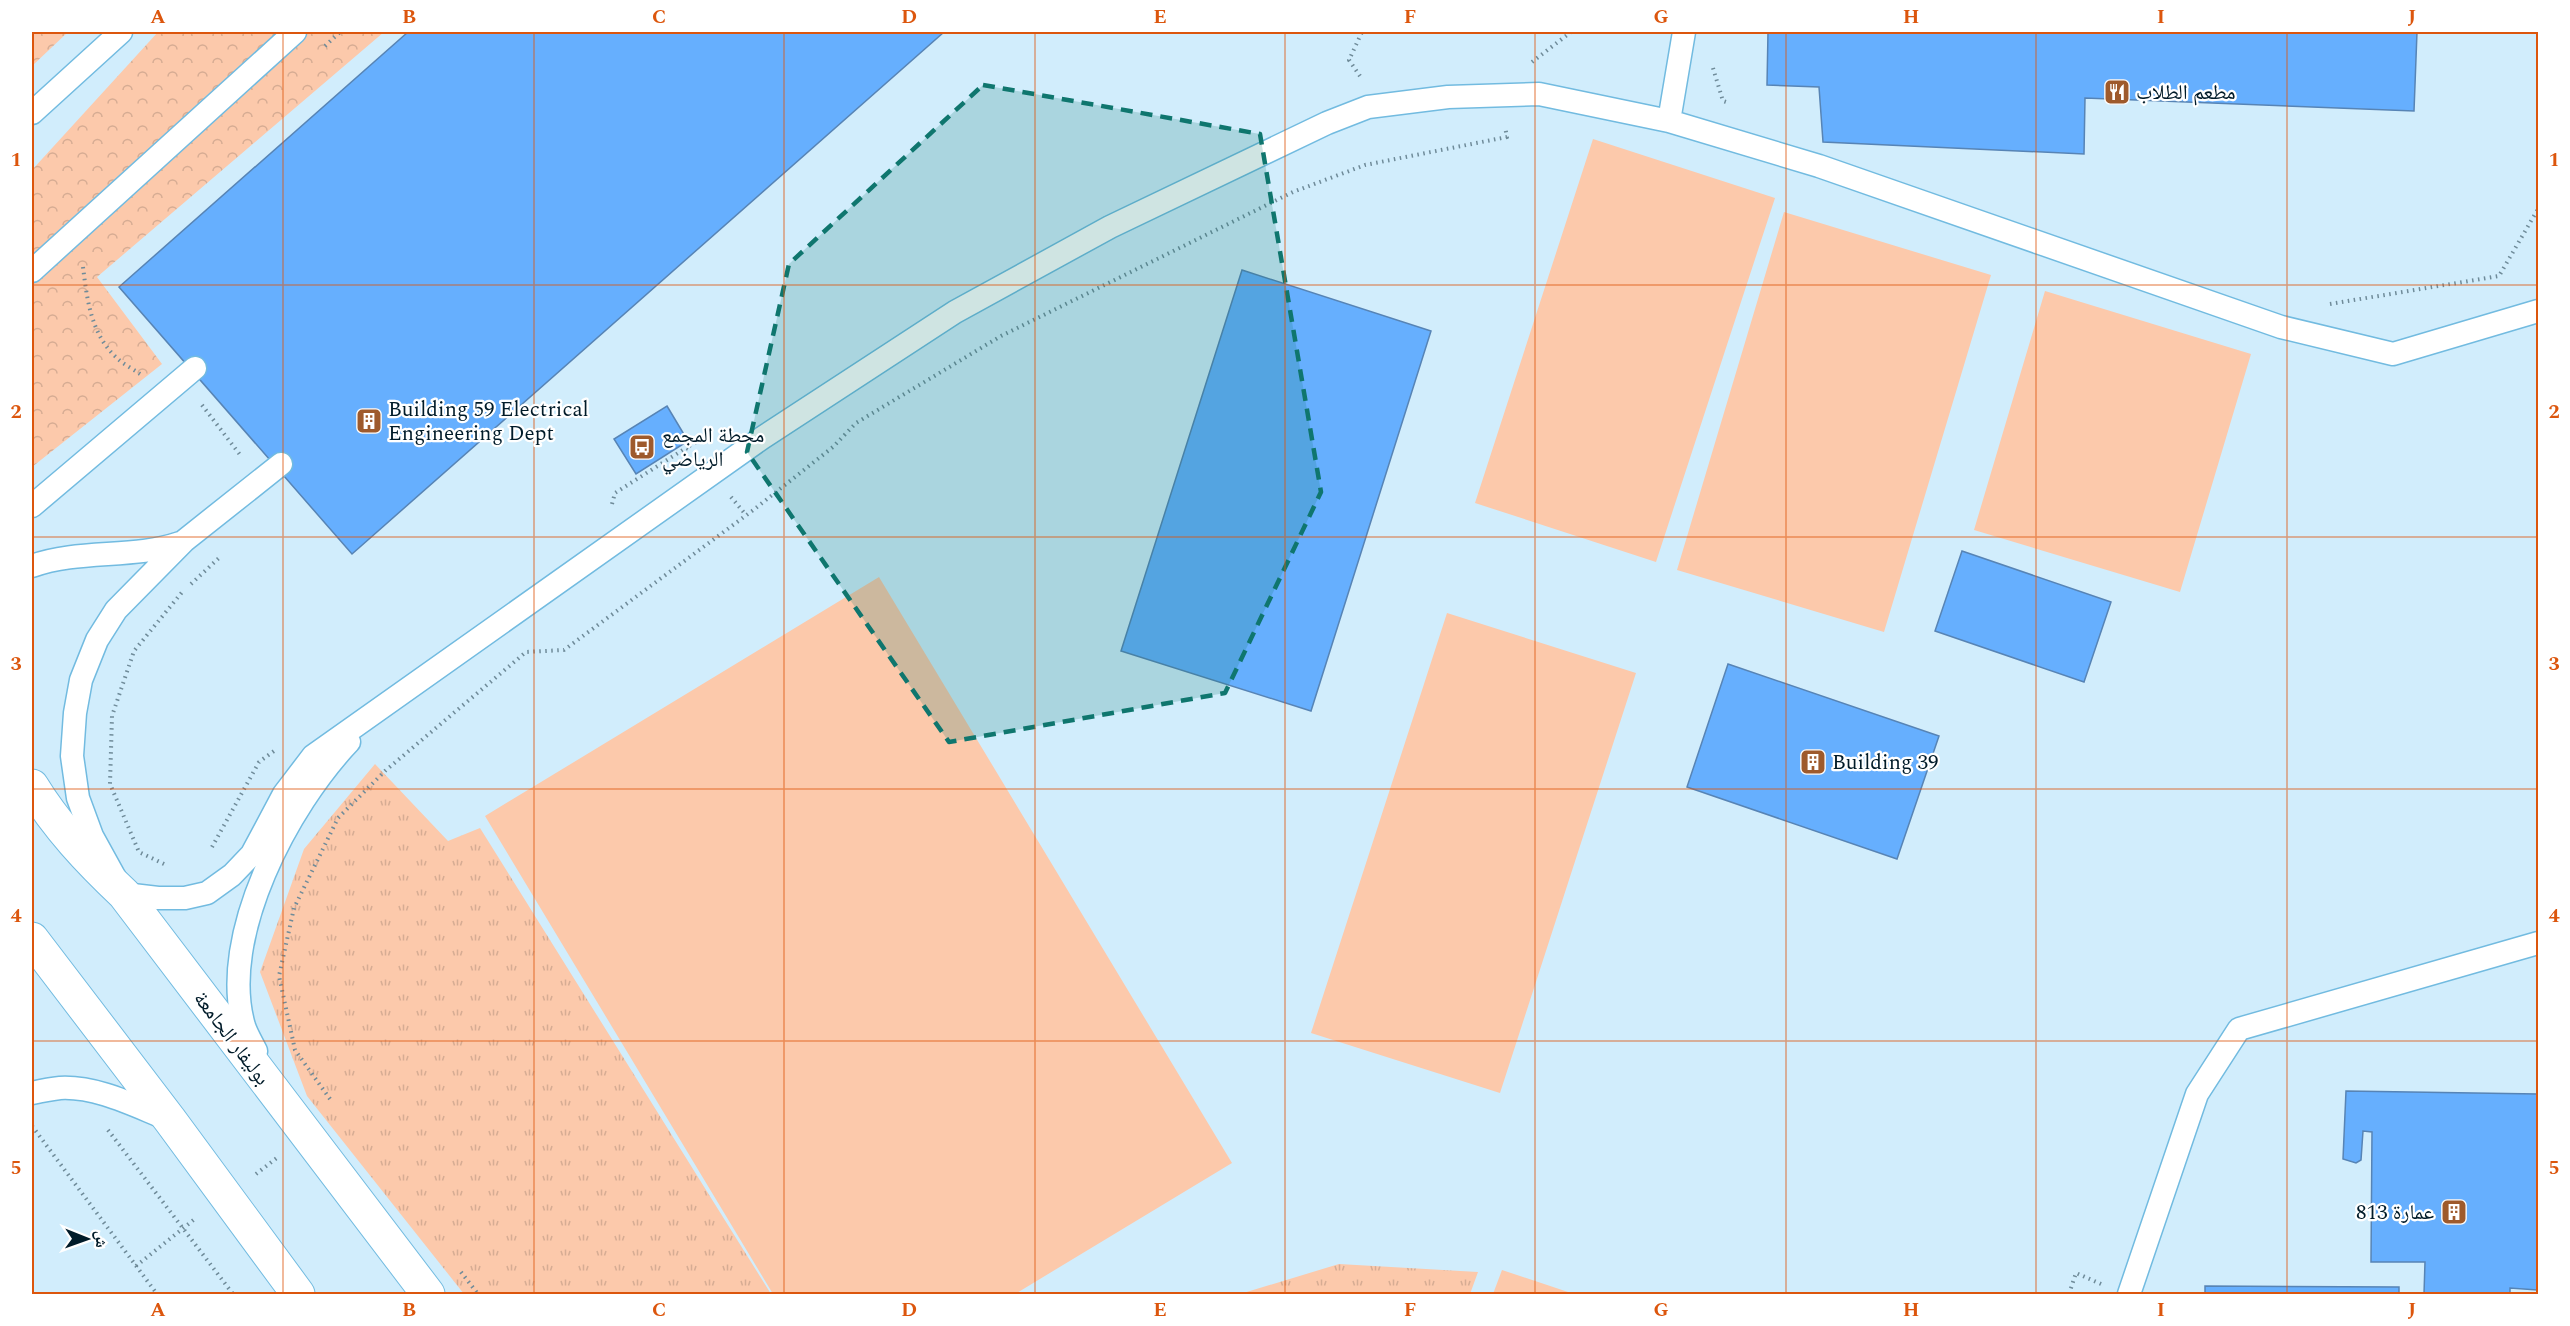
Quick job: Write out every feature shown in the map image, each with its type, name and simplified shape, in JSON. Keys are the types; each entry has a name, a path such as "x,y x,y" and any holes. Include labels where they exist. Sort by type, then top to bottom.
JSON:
{"street":[{"name":"بوليفار الجامعة","path":"32,786 84,857 124,894 428,1294"},
{"path":"32,939 170,1120 298,1294"}],"lane":[{"path":"32,113 121,32"},
{"path":"32,271 295,32"},
{"path":"1669,121 1684,32"},
{"path":"281,464 184,541 116,610 97,639 81,680 75,713 72,756 78,798 92,836 124,894 185,898 207,892 224,881 252,854 284,794 313,756 762,438 955,312 1110,227 1328,123 1368,107 1448,97 1539,94 1669,121 1819,166 2281,327 2393,354 2538,311"},
{"path":"32,506 195,368"},
{"path":"32,566 80,557 156,551 184,541"},
{"path":"277,1098 244,1026 240,999 243,934 269,862 305,798 335,756 377,712"},
{"path":"2129,1294 2197,1094 2239,1029 2538,943"},
{"path":"32,1093 60,1088 78,1089 113,1097 170,1120"}],"path":[{"path":"1362,32 1349,60 1364,81"},
{"path":"1713,61 1712,71 1724,101 1734,105"},
{"path":"333,1103 295,1050 279,976 294,908 338,818 385,771 526,652 564,650 752,511 833,447 856,423 1001,336 1293,192 1365,165 1507,137"},
{"path":"2328,305 2499,276 2538,209"},
{"path":"82,260 88,303 99,337 117,358 144,376 176,384 207,409 259,481"},
{"path":"608,515 615,493 686,448"},
{"path":"167,865 140,852 110,784 112,716 134,651 185,589 228,549"},
{"path":"211,848 259,762 277,749"},
{"path":"40,1122 32,1126 157,1294"},
{"path":"106,1128 233,1294"},
{"path":"2069,1294 2076,1273 2104,1286"}],"highlighted area":[{"path":"983,85 1260,134 1321,492 1225,693 949,742 747,452 789,264"}],"green space":[{"path":"32,32 68,32 32,66"},
{"path":"158,32 384,32 97,277 162,364 32,467 32,170"},
{"path":"1593,139 1775,198 1656,562 1475,503"},
{"path":"1784,212 1991,275 1884,632 1677,570"},
{"path":"2045,291 2251,354 2180,592 1974,530"},
{"path":"879,577 1232,1163 1015,1294 773,1294 485,816"},
{"path":"1447,613 1636,673 1500,1093 1311,1033"},
{"path":"375,764 448,841 480,828 771,1294 464,1294 307,1096 260,972 304,849"},
{"path":"1339,1264 1478,1272 1470,1294 1240,1294"},
{"path":"1502,1270 1574,1294 1493,1294"}],"building":[{"name":"Building 59 Electrical Engineering Dept","path":"408,32 944,32 352,554 119,287"},
{"name":"مطعم الطلاب","path":"1768,32 2417,32 2414,111 2085,98 2084,154 1823,142 1819,87 1767,85"},
{"path":"1242,270 1431,331 1311,711 1121,651"},
{"path":"667,406 688,441 636,474 614,439"},
{"path":"1962,551 2111,602 2084,682 1935,631"},
{"name":"Building 39","path":"1728,664 1939,736 1897,859 1687,787"},
{"name":"عمارة 813","path":"2346,1091 2538,1094 2537,1290 2510,1288 2510,1294 2424,1294 2425,1262 2371,1262 2372,1132 2363,1131 2361,1160 2356,1163 2343,1159"},
{"name":"عمارة 813","path":"2205,1286 2399,1287 2399,1294 2205,1294"}],"place":[{"name":"مطعم الطلاب","path":"2117,92"},
{"name":"Building 59 Electrical Engineering Dept","path":"369,421"},
{"name":"محطة المجمع الرياضي","path":"642,447"},
{"name":"Building 39","path":"1813,762"},
{"name":"عمارة 813","path":"2454,1212"}]}
